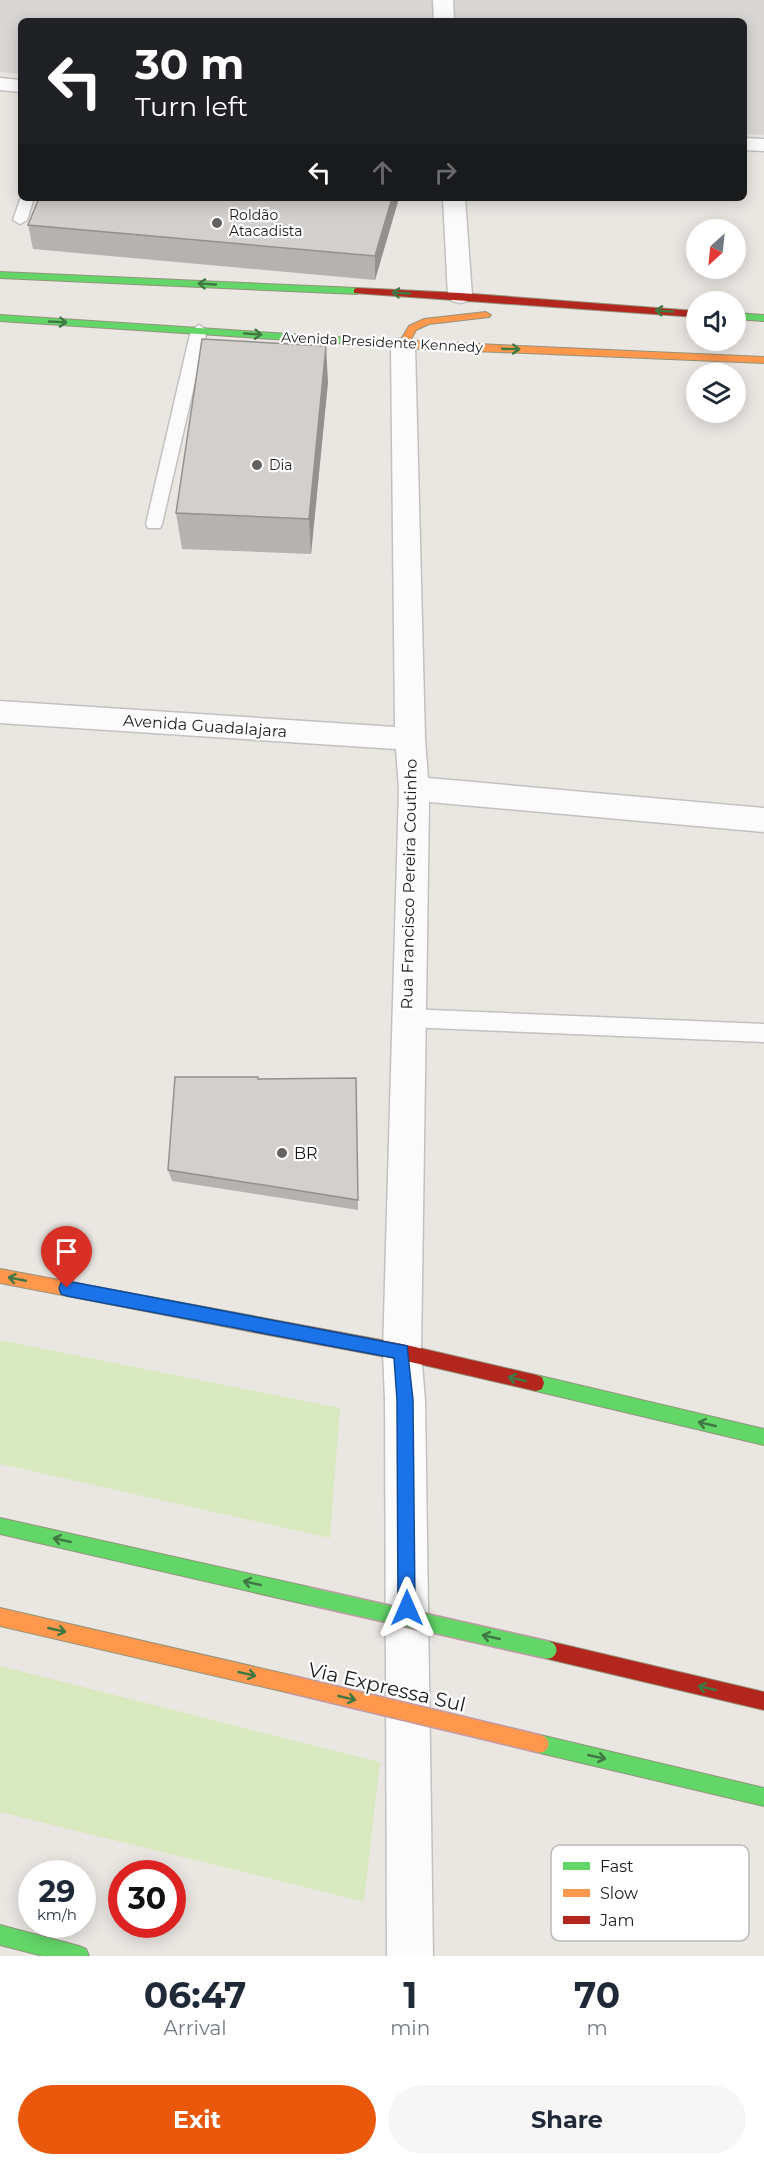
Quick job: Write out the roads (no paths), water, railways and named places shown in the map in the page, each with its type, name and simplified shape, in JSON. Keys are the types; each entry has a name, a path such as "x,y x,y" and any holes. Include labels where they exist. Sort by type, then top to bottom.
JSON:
{"main road":[{"path":"0,275 460,296 686,313"},
{"path":"552,317 605,315 631,309"},
{"path":"403,345 409,332 420,323 447,318 500,315"},
{"path":"746,317 764,318"},
{"name":"Avenida Presidente Kennedy","path":"0,318 403,345 764,360"},
{"path":"0,1276 402,1352 764,1437"},
{"path":"0,1526 764,1701"},
{"name":"Via Expressa Sul","path":"0,1617 764,1797"},
{"path":"0,1935 79,1956"}],"street":[{"path":"443,0 444,18"},
{"path":"0,84 18,86"},
{"path":"747,144 764,145"},
{"path":"454,201 460,296"},
{"name":"Rua Francisco Pereira Coutinho","path":"403,345 410,739 414,789 407,1018 402,1352 405,1400 410,1956"},
{"name":"Avenida Guadalajara","path":"0,712 410,739"},
{"path":"414,789 764,819"}],"lane":[{"path":"20,220 26,201"},
{"path":"154,524 199,330"},
{"path":"407,1018 764,1033"}],"place":[{"name":"Roldão Atacadista","path":"217,223"},
{"name":"Dia","path":"257,465"},
{"name":"BR","path":"282,1153"}]}
